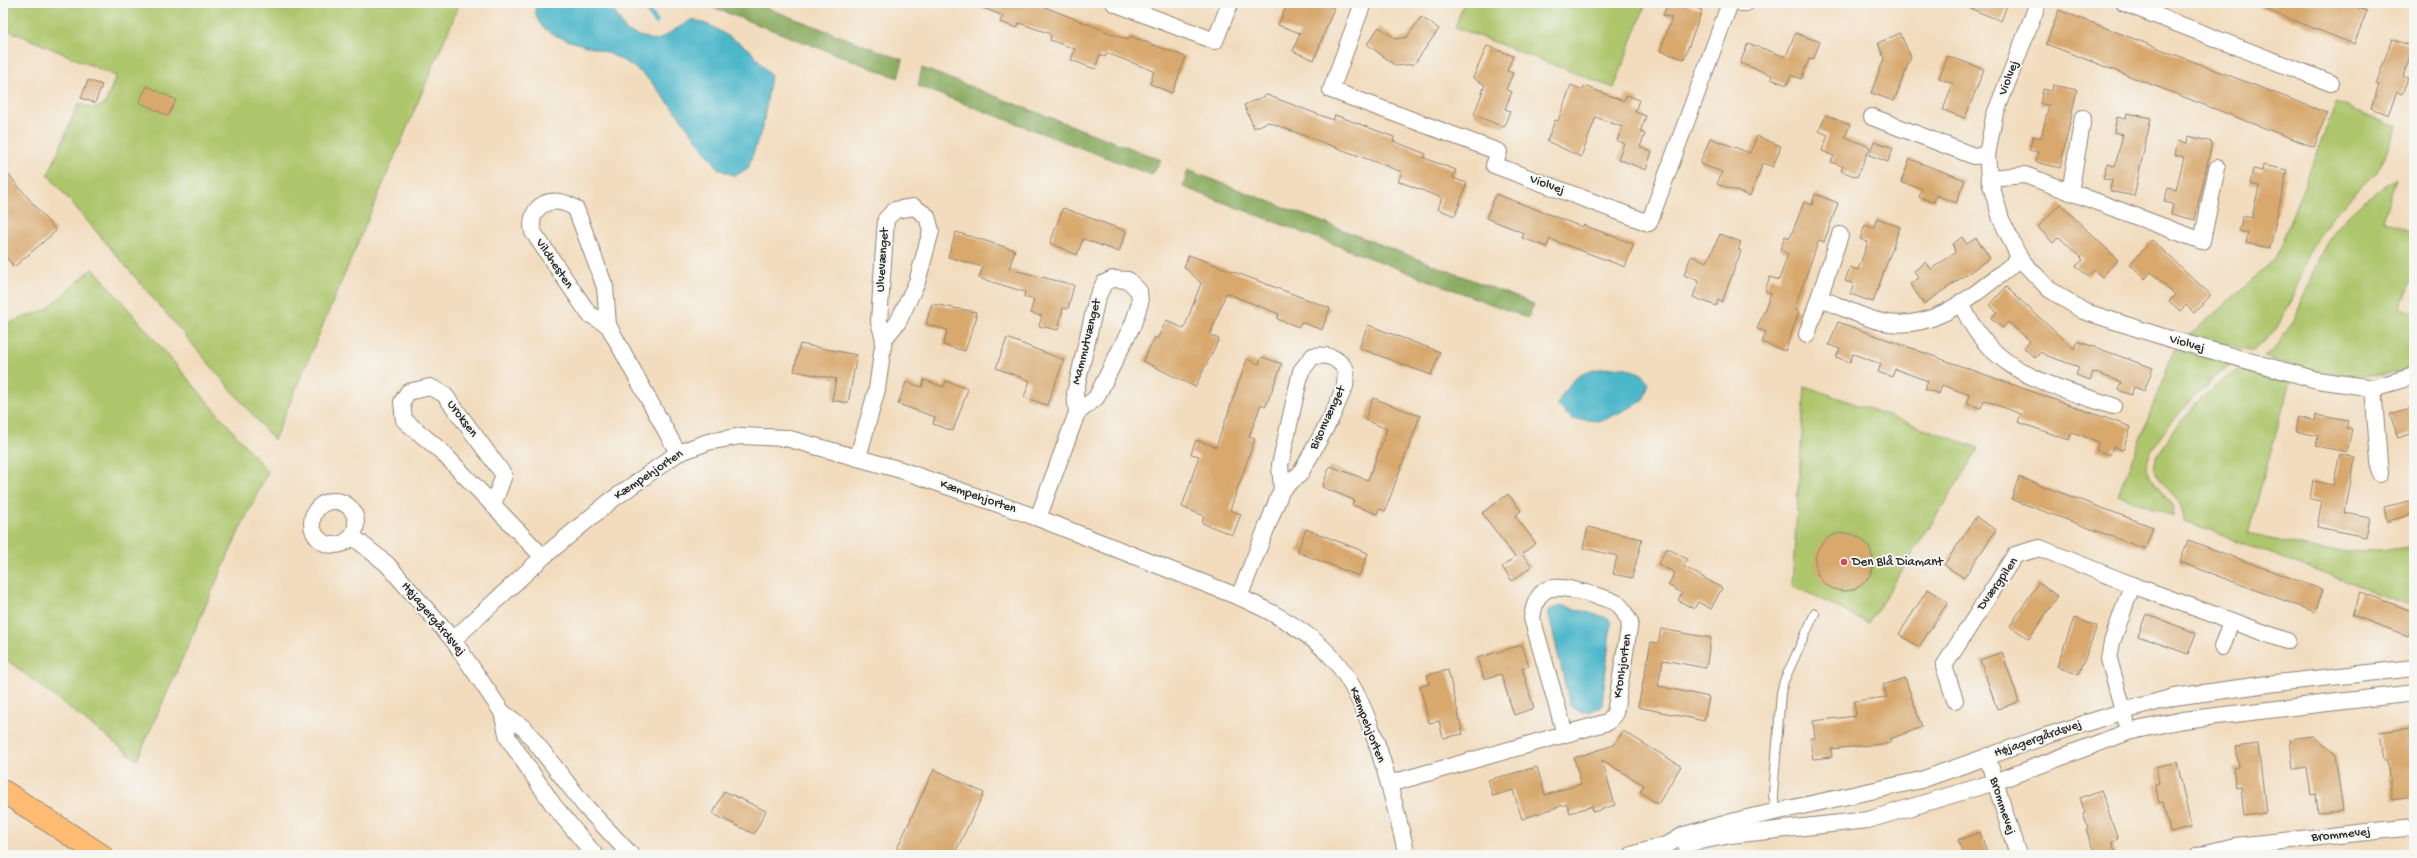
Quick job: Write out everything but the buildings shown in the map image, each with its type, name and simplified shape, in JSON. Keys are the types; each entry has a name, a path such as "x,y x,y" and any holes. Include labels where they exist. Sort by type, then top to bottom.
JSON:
{"highway":[{"path":"3,791 101,855"}],"street":[{"path":"1114,3 1215,41 1230,3"},
{"name":"Violvej","path":"1363,3 1331,90 1499,152 1494,165 1649,223 1730,3"},
{"path":"1741,3 1746,3"},
{"name":"Violvej","path":"2038,3 1994,117 1988,155 1989,178 2001,219 2020,259 2049,289 2083,311 2167,338 2317,380 2373,388 2414,376"},
{"path":"2124,3 2331,83"},
{"path":"1872,117 1974,156 1988,155"},
{"path":"2070,192 2083,118"},
{"path":"1989,178 2025,175 2202,241 2217,168"},
{"name":"Vildhesten","path":"608,325 589,314 533,232 531,221 535,212 543,204 555,201 567,202 576,209 605,287 608,325 678,453"},
{"name":"Ulvevænget","path":"858,456 877,389 884,339 879,322 886,219 895,210 914,206 927,216 931,231 917,282 898,322 884,339"},
{"path":"1807,334 1840,235"},
{"path":"1820,298 1882,322 1900,324 1920,323 1942,315 2020,259"},
{"name":"Mammutvænget","path":"1038,518 1078,413 1096,398 1133,324 1140,303 1139,291 1128,280 1113,280 1104,284 1097,298 1074,393 1078,413"},
{"path":"1961,302 1969,322 1984,343 2006,363 2040,381 2113,406"},
{"name":"Bisonvænget","path":"1239,597 1282,489 1280,465 1301,371 1313,356 1326,355 1339,360 1346,370 1345,386 1331,418 1300,474 1282,489"},
{"name":"Uroksen","path":"493,505 504,474 444,394 430,387 408,392 402,402 404,420 441,451 543,557"},
{"path":"2373,388 2380,474"},
{"name":"Kæmpehjorten","path":"453,640 543,557 609,502 678,453 708,442 741,436 786,438 858,456 1038,518 1239,597 1270,611 1289,622 1328,653 1352,685 1360,700 1389,784 1406,855"},
{"name":"Højagergårdsvej","path":"352,536 387,564 453,640 502,712 525,729 585,806 631,855"},
{"name":"Dværgpilen","path":"1955,700 1944,666 2015,555 2040,548 2132,585 2287,641"},
{"path":"2128,732 2124,711 2109,659 2112,642 2132,585"},
{"name":"Kronhjorten","path":"1389,784 1608,722 1615,713 1630,622 1619,605 1610,600 1561,587 1547,588 1534,602 1532,618 1565,734"},
{"path":"2222,647 2231,621"},
{"name":"Højagergårdsvej","path":"1632,855 1669,844 1684,835 1777,812 1921,780 1986,756 2124,711 2174,697 2276,682 2414,668"},
{"name":"Højagergårdsvej","path":"1669,844 1689,845 1731,835 1868,820 1995,782 2128,732 2183,720 2414,693"},
{"name":"Højagergårdsvej","path":"502,712 508,738 554,806 595,855"},
{"name":"Brommevej","path":"1986,756 2018,855"},
{"name":"Brommevej","path":"2198,855 2235,846 2414,827"}],"lane":[{"path":"1777,812 1773,795 1781,694 1784,681 1815,613"}],"green space":[{"path":"3,3 460,3 274,440 48,175 79,103 94,109 105,104 116,76 3,28"},
{"path":"701,3 754,3 903,60 898,78"},
{"path":"1464,3 1646,3 1614,88 1455,27"},
{"path":"922,68 1161,160 1152,175 918,86"},
{"path":"2336,103 2397,126 2387,153 2377,172 2333,215 2308,254 2292,300 2276,329 2253,351 2190,335 2275,260"},
{"path":"1188,170 1534,304 1528,318 1183,187"},
{"path":"2396,178 2383,220 2414,233 2414,275 2400,307 2414,313 2414,368 2394,373 2357,376 2321,372 2264,357 2277,345 2294,319 2325,246 2339,226 2356,208"},
{"path":"93,268 268,472 239,531 137,760 3,657 3,325 47,309"},
{"path":"2175,349 2230,365 2179,413 2156,444 2149,458 2146,470 2173,507 2172,516 2118,495"},
{"path":"2241,368 2290,382 2248,534 2320,550 2381,551 2414,546 2414,607 2183,521 2182,513 2176,500 2163,485 2155,472 2155,465 2158,455 2180,422 2196,404 2221,382"},
{"path":"1805,386 1979,448 1869,623 1792,585"}],"water":[{"path":"536,3 609,3 627,32 656,41 693,19 713,27 749,49 771,76 763,125 748,168 735,176 719,169 674,110 642,73 626,62 603,51 551,33 541,25 536,16"},
{"path":"1624,367 1642,374 1649,383 1643,401 1602,421 1572,419 1557,405 1563,393 1576,378 1583,374 1601,369"},
{"path":"1561,605 1608,618 1611,623 1602,705 1594,710 1582,712 1570,706 1548,611"}],"waterway":[{"path":"643,3 656,22"}],"place":[{"name":"Den Blå Diamant","path":"1844,562"}]}
